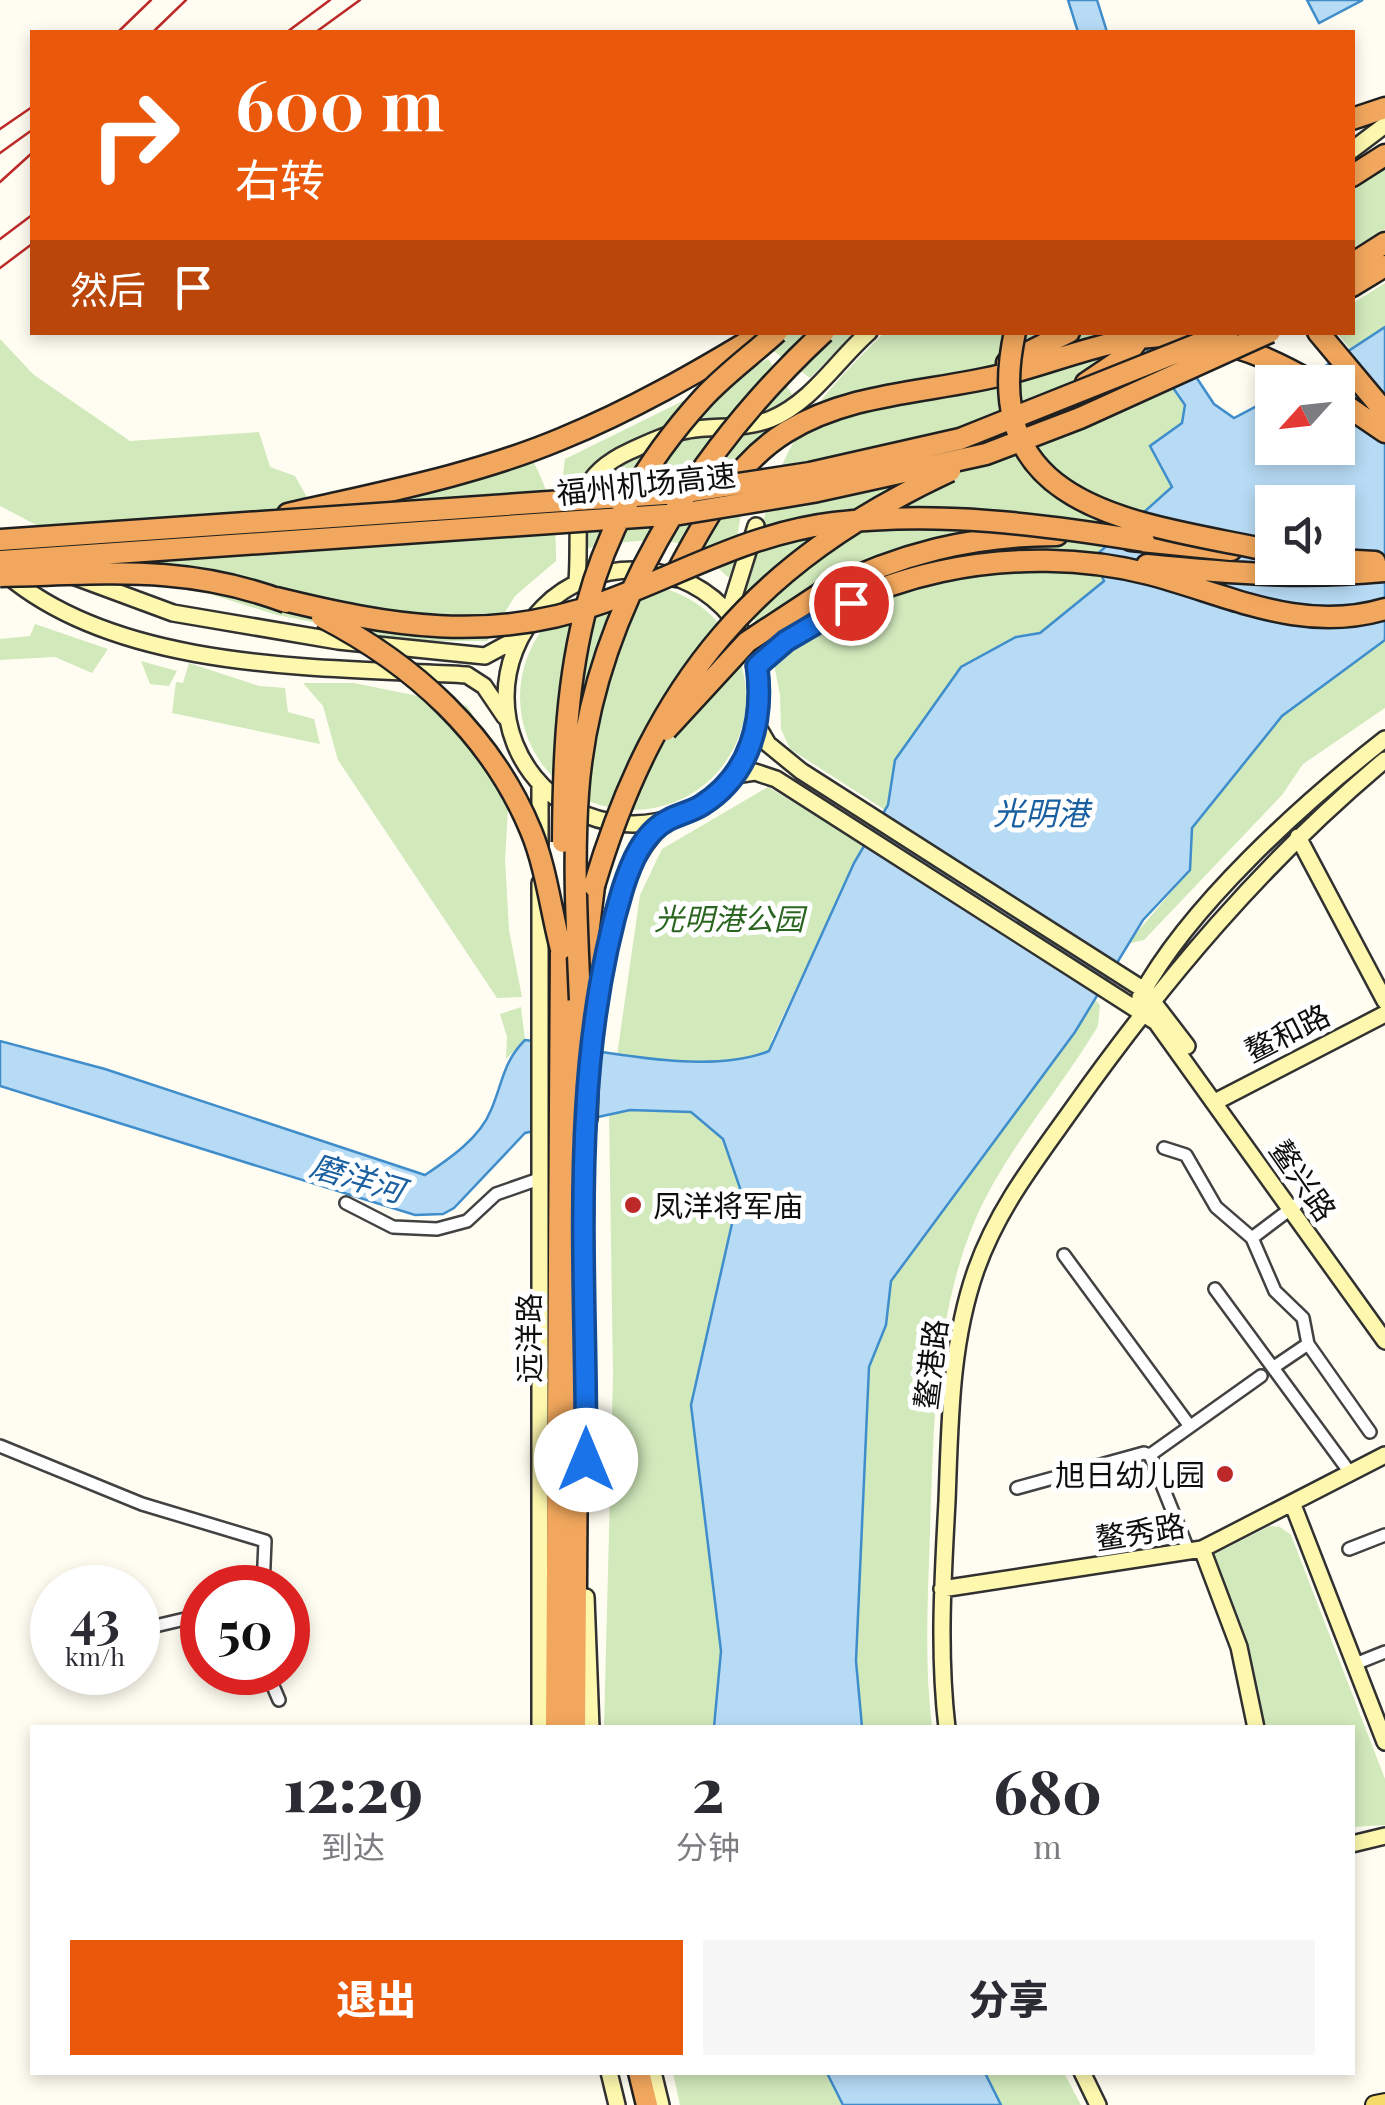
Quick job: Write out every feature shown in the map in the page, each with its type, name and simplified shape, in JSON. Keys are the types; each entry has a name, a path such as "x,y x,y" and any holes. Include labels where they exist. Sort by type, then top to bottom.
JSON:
{"highway":[{"path":"1355,117 1385,108"},
{"path":"1355,174 1385,155"},
{"path":"1355,262 1385,243"},
{"path":"1355,284 1385,266"},
{"path":"221,526 451,475 558,441 628,409 759,335"},
{"path":"561,950 563,793 574,647 607,546 665,443 706,395 774,335"},
{"path":"563,793 577,718 601,635 642,542 711,434 754,384 807,335"},
{"path":"580,1000 576,911 578,789 602,671 620,619 699,471 747,409 821,335"},
{"path":"1015,335 1007,370 1007,396 1016,430 1030,460 1058,490 1151,524 1255,549"},
{"path":"939,388 985,373 1063,335"},
{"name":"福州机场高速","path":"0,539 679,494 810,473 960,439 1220,335"},
{"name":"福州机场高速","path":"0,569 680,514 813,492 986,454 1080,418 1263,335"},
{"path":"1321,335 1385,412"},
{"path":"1038,408 1099,376 1126,356 1139,336"},
{"path":"675,576 724,493 782,434 824,411 864,399 1004,375 1139,336 1181,336 1227,344 1280,365"},
{"path":"1355,412 1385,432"},
{"path":"580,1000 594,886 614,818 664,713 700,658 766,590 833,535 910,490 986,454"},
{"path":"0,569 200,576 276,598 409,627 491,627 561,616 647,585 719,552 832,524 1003,522 1144,542"},
{"path":"635,772 698,692 747,642 786,612 855,576 924,551 1010,535 1255,552"},
{"path":"1061,561 1149,574 1280,614 1322,620 1385,609"},
{"path":"757,666 815,622 869,596 926,576 971,566 1061,561 1257,576 1328,577 1385,571"},
{"path":"1355,561 1385,563"},
{"path":"276,598 362,638 413,674 464,722 501,774 532,832 561,950"},
{"name":"远洋路","path":"556,1725 561,950"},
{"name":"远洋路","path":"575,1725 580,1000"},
{"path":"626,2075 634,2105"},
{"path":"640,2075 648,2105"}],"main road":[{"path":"1355,148 1385,125"},
{"path":"578,581 579,508 592,476 612,459 674,433 741,427 774,418 810,393 866,335"},
{"path":"729,612 756,526"},
{"path":"0,539 129,600 216,623 338,642 485,656 520,637 554,596 578,581 626,569 675,576 704,590 729,612 746,638 757,666 761,696 758,726 735,774 704,804 666,820 632,825 598,820 566,806 540,784 520,755 508,722 492,696 467,675 223,656 130,640 74,620 0,569"},
{"path":"508,722 506,693 520,637"},
{"path":"758,726 768,744 801,771 1148,994 1182,1048"},
{"name":"鳌港路","path":"947,1725 942,1588 954,1368 972,1284 1011,1194 1114,1050 1171,947 1271,840 1385,740"},
{"name":"鳌港路","path":"1148,994 1298,837 1385,760"},
{"path":"735,774 755,772 789,787 1138,1009 1182,1048"},
{"path":"540,784 540,1725"},
{"path":"591,1725 586,1613 586,1184 591,1040 602,966 624,884 638,850 666,820"},
{"path":"1298,837 1385,1001"},
{"name":"鳌和路","path":"1218,1099 1385,1014"},
{"name":"鳌兴路","path":"1182,1048 1385,1340"},
{"name":"鳌兴路","path":"1293,1206 1385,1326"},
{"name":"鳌秀路","path":"942,1588 1196,1551 1293,1506 1385,1455"},
{"path":"1293,1506 1385,1742"},
{"path":"1196,1551 1239,1647 1255,1725"},
{"path":"1355,1843 1385,1836"},
{"path":"610,2075 617,2105"},
{"path":"654,2075 661,2105"},
{"path":"1083,2075 1098,2105"},
{"path":"1374,2105 1385,2102"}],"street":[{"path":"1164,1148 1186,1155 1216,1207 1252,1238 1275,1291 1303,1318 1308,1344 1370,1432"},
{"path":"346,1202 393,1228 437,1229 467,1220 496,1194 539,1179"},
{"path":"1252,1238 1293,1206"},
{"path":"1064,1255 1190,1424"},
{"path":"1215,1289 1351,1474"},
{"path":"1274,1367 1308,1344"},
{"path":"1017,1488 1150,1455 1261,1376"},
{"path":"0,1446 142,1504 265,1541 264,1565"},
{"path":"1150,1455 1196,1551"},
{"path":"1348,1549 1385,1535"},
{"path":"1355,1664 1385,1652"},
{"path":"277,1695 279,1700"}],"green space":[{"path":"1385,158 1385,229 1355,247 1355,176"},
{"path":"1385,283 1385,327 1351,350 1339,335 1355,335 1355,302"},
{"path":"752,335 853,335 810,378"},
{"path":"882,335 1136,335 1185,405 1183,423 1150,446 1172,487 1094,556 1105,581 1040,633 1016,637 885,810 790,749 781,729 780,695 771,649 741,596 784,461 804,425"},
{"path":"0,339 34,375 130,441 259,432 270,467 295,476 308,499 525,448 550,502 556,561 515,596 487,641 408,641 277,615 107,562 0,506"},
{"path":"768,359 796,400 768,438 749,482 738,529 735,575 728,577 697,550 669,542 638,541 577,550 561,488 565,459"},
{"path":"633,584 676,593 713,617 737,654 746,697 737,740 713,777 676,801 633,810 590,801 553,777 529,740 520,697 529,654 553,617 590,593"},
{"path":"35,624 108,649 92,673 55,657 0,660 0,639 30,636"},
{"path":"1385,640 1385,708 1303,764 1282,795 1144,940 1127,944 1190,870 1192,828 1282,716"},
{"path":"141,661 177,671 169,686 150,684"},
{"path":"189,663 259,686 285,688 288,712 314,719 320,744 172,713 176,682 183,683"},
{"path":"303,683 354,683 467,706 487,737 508,808 505,860 509,930 522,997 497,998 338,760 323,706"},
{"name":"光明港公园","path":"768,787 864,845 772,1039 691,1405 721,1651 714,1725 604,1725 613,1375 609,1111 640,895 662,849"},
{"path":"1094,998 1100,1005 1098,1026 985,1199 950,1299 938,1375 933,1453 927,1629 932,1725 862,1725 856,1661 869,1367 886,1325 891,1281 1075,1032"},
{"path":"521,1007 525,1040 506,1059 507,1037 500,1014"},
{"path":"1270,1526 1280,1527 1291,1535 1385,1779 1385,1825 1355,1827 1355,1725 1260,1725 1242,1638 1213,1555"},
{"path":"673,2075 828,2075 843,2105 680,2105"},
{"path":"986,2075 1065,2075 1081,2105 1001,2105"}],"water":[{"path":"1068,0 1097,0 1106,30 1077,30"},
{"path":"1307,0 1363,0 1319,23"},
{"name":"光明港","path":"1385,327 1385,640 1282,716 1192,828 1190,870 1143,920 1075,1032 891,1281 886,1325 869,1367 856,1661 862,1725 714,1725 721,1651 691,1405 740,1188 723,1139 691,1112 630,1110 525,1133 454,1208 443,1214 415,1215 0,1086 0,1041 105,1069 425,1175 454,1155 479,1130 508,1064 525,1040 682,1061 714,1062 769,1051 854,863 888,805 895,760 961,667 1016,637 1040,633 1104,581 1094,557 1172,487 1150,446 1182,423 1185,405 1136,335 1168,335 1214,404 1234,418 1255,407 1255,465 1355,465 1355,365 1327,365"},
{"path":"828,2075 986,2075 1001,2105 843,2105"}],"railway":[{"path":"120,30 151,0"},
{"path":"155,30 186,0"},
{"path":"290,30 330,0"},
{"path":"319,30 360,0"},
{"path":"0,129 30,108"},
{"path":"0,153 30,131"},
{"path":"0,182 30,155"},
{"path":"0,239 30,216"},
{"path":"0,268 30,246"}],"place":[{"name":"凤洋将军庙","path":"633,1205"},
{"name":"旭日幼儿园","path":"1225,1474"}],"route":[{"path":"586,1460 586,1184 591,1040 602,966 624,884 644,841 666,820 686,814 721,790 749,752 758,726 761,696 757,666 786,641 851,603"}],"water label":[{"name":"磨洋河","path":"358,1176"}]}
